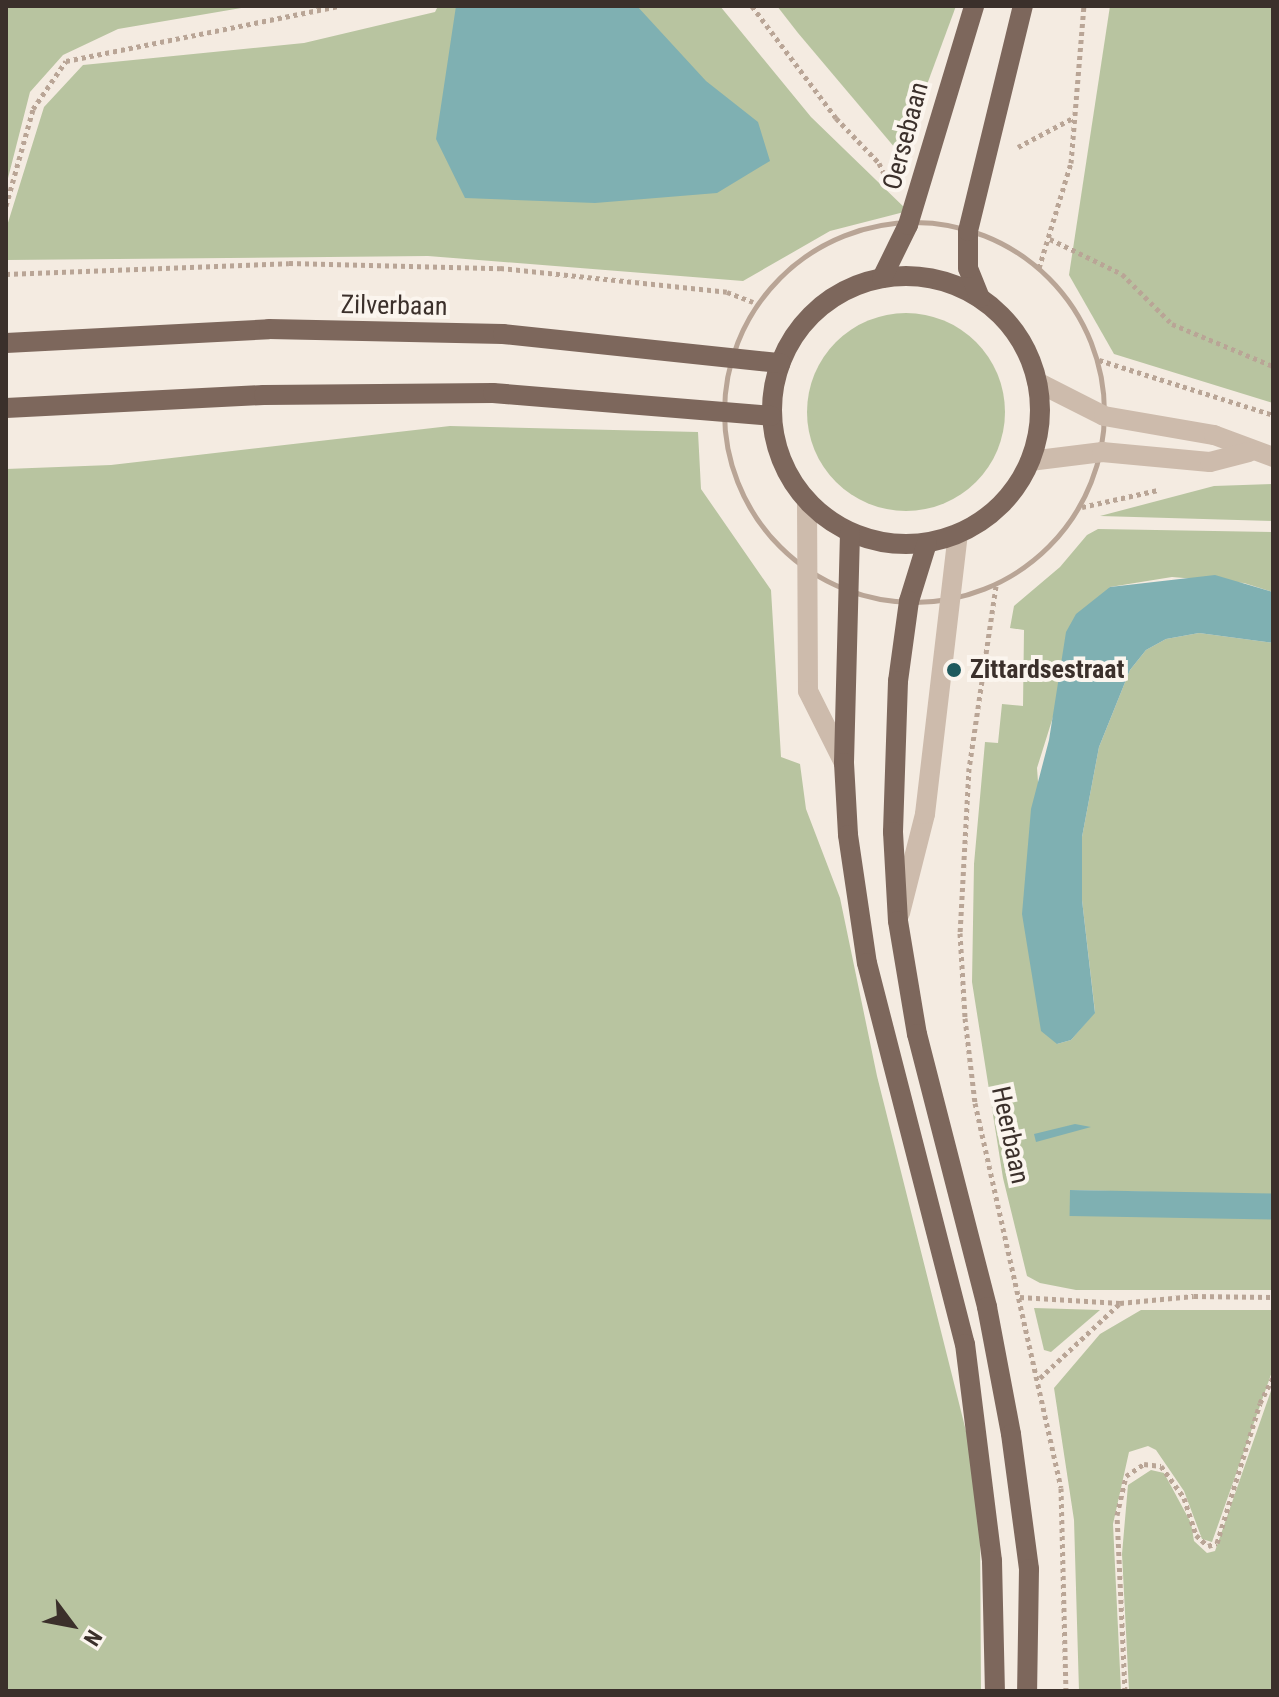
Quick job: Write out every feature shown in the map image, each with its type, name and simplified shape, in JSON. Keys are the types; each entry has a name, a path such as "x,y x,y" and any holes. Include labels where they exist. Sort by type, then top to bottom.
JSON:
{"main road":[{"name":"Oersebaan","path":"882,278 905,219 974,6"},
{"path":"980,298 968,268 968,231 1023,6"},
{"path":"882,278 929,278 980,298 1013,329 1037,382 1039,427 1030,461 1006,499 958,534 927,543 891,544 850,533 807,502 786,472 771,416 780,363 801,327 823,305 882,278"},
{"name":"Zilverbaan","path":"6,343 269,329 503,334 780,363"},
{"path":"6,408 264,395 493,393 771,416"},
{"path":"850,533 852,590 844,763 848,835 867,963 965,1344 992,1561 995,1691"},
{"path":"927,543 909,601 894,740 898,921 917,1034 987,1307 1011,1434 1029,1569 1027,1691"}],"street":[{"path":"1037,382 1104,416 1214,435 1249,452 1273,457"},
{"path":"1030,461 1102,452 1210,462 1249,452"},
{"path":"807,502 808,691 844,763"},
{"path":"898,921 925,814 958,534"}],"path":[{"path":"6,206 33,109 66,61 339,6"},
{"path":"752,6 836,118 879,163 891,188"},
{"path":"1084,6 1071,163 1039,268 1066,296 1090,335 1098,360 1273,415"},
{"path":"982,166 1074,118"},
{"path":"905,219 856,233 816,250 787,268 753,302 729,359 721,412 727,466 753,515 806,566 852,590 909,601 949,600"},
{"path":"1050,239 1122,274 1172,324 1273,366"},
{"name":"Zilverbaan","path":"6,274 289,263 500,268 727,292 753,302"},
{"name":"Heerbaan","path":"949,600 997,585 969,768 960,933 975,1103 1040,1378 1061,1488 1066,1691"},
{"path":"1020,1297 1120,1303 1194,1296 1273,1297"},
{"path":"1040,1378 1120,1303"},
{"path":"1125,1691 1117,1515 1126,1476 1144,1464 1161,1466 1184,1498 1196,1535 1208,1546 1217,1543 1260,1403 1273,1378"}],"green space":[{"path":"6,6 253,6 118,29 63,55 30,92 6,186"},
{"path":"438,6 720,6 811,117 908,211 830,231 743,281 428,256 6,260 6,229 44,107 83,65 304,43 435,12"},
{"path":"777,6 956,6 901,155 798,33"},
{"path":"1110,6 1273,6 1273,403 1114,354 1069,275"},
{"path":"906,313 925,314 944,320 976,342 998,374 1004,393 1004,431 998,450 976,482 944,504 925,510 906,511 887,510 868,504 836,482 814,450 808,431 807,412 808,393 814,374 836,342 868,320 887,314"},
{"path":"450,426 698,432 701,489 771,590 781,757 800,764 806,809 840,898 877,1076 972,1455 980,1517 981,1691 6,1691 6,469 111,465"},
{"path":"1273,484 1273,521 1100,516 1214,486"},
{"path":"1098,529 1273,532 1273,592 1244,583 1172,577 1110,587 1053,717 1037,768 1057,1044 1071,1040 1095,1012 1082,900 1082,837 1099,747 1130,670 1146,650 1166,639 1199,633 1273,643 1273,1195 1071,1190 1082,1213 1273,1218 1273,1290 1076,1290 1040,1283 1027,1276 1003,1178 972,982 974,864 985,742 998,743 1002,704 1023,706 1024,630 1010,628 1014,606 1060,567 1087,535"},
{"path":"1034,1308 1100,1310 1051,1352 1044,1350"},
{"path":"1141,1310 1273,1310 1273,1369 1212,1542 1202,1539 1184,1491 1156,1450 1148,1446 1129,1452 1113,1524 1121,1691 1079,1691 1074,1520 1054,1388 1100,1334"},
{"path":"1273,1385 1273,1691 1129,1691 1122,1554 1128,1485 1151,1470 1164,1473 1191,1523 1194,1541 1207,1553 1215,1551"}],"water":[{"path":"456,6 637,6 706,81 758,122 770,161 717,193 595,203 465,198 436,139"},
{"path":"1215,575 1273,592 1273,643 1199,633 1166,639 1146,650 1130,670 1099,747 1082,837 1082,900 1095,1013 1071,1040 1057,1044 1041,1031 1022,914 1031,809 1049,740 1066,632 1076,614 1110,587"},
{"path":"1075,1124 1091,1127 1036,1142 1034,1134"},
{"path":"1070,1190 1273,1194 1273,1220 1070,1216"}],"place":[{"name":"Zittardsestraat","path":"954,670"}]}
